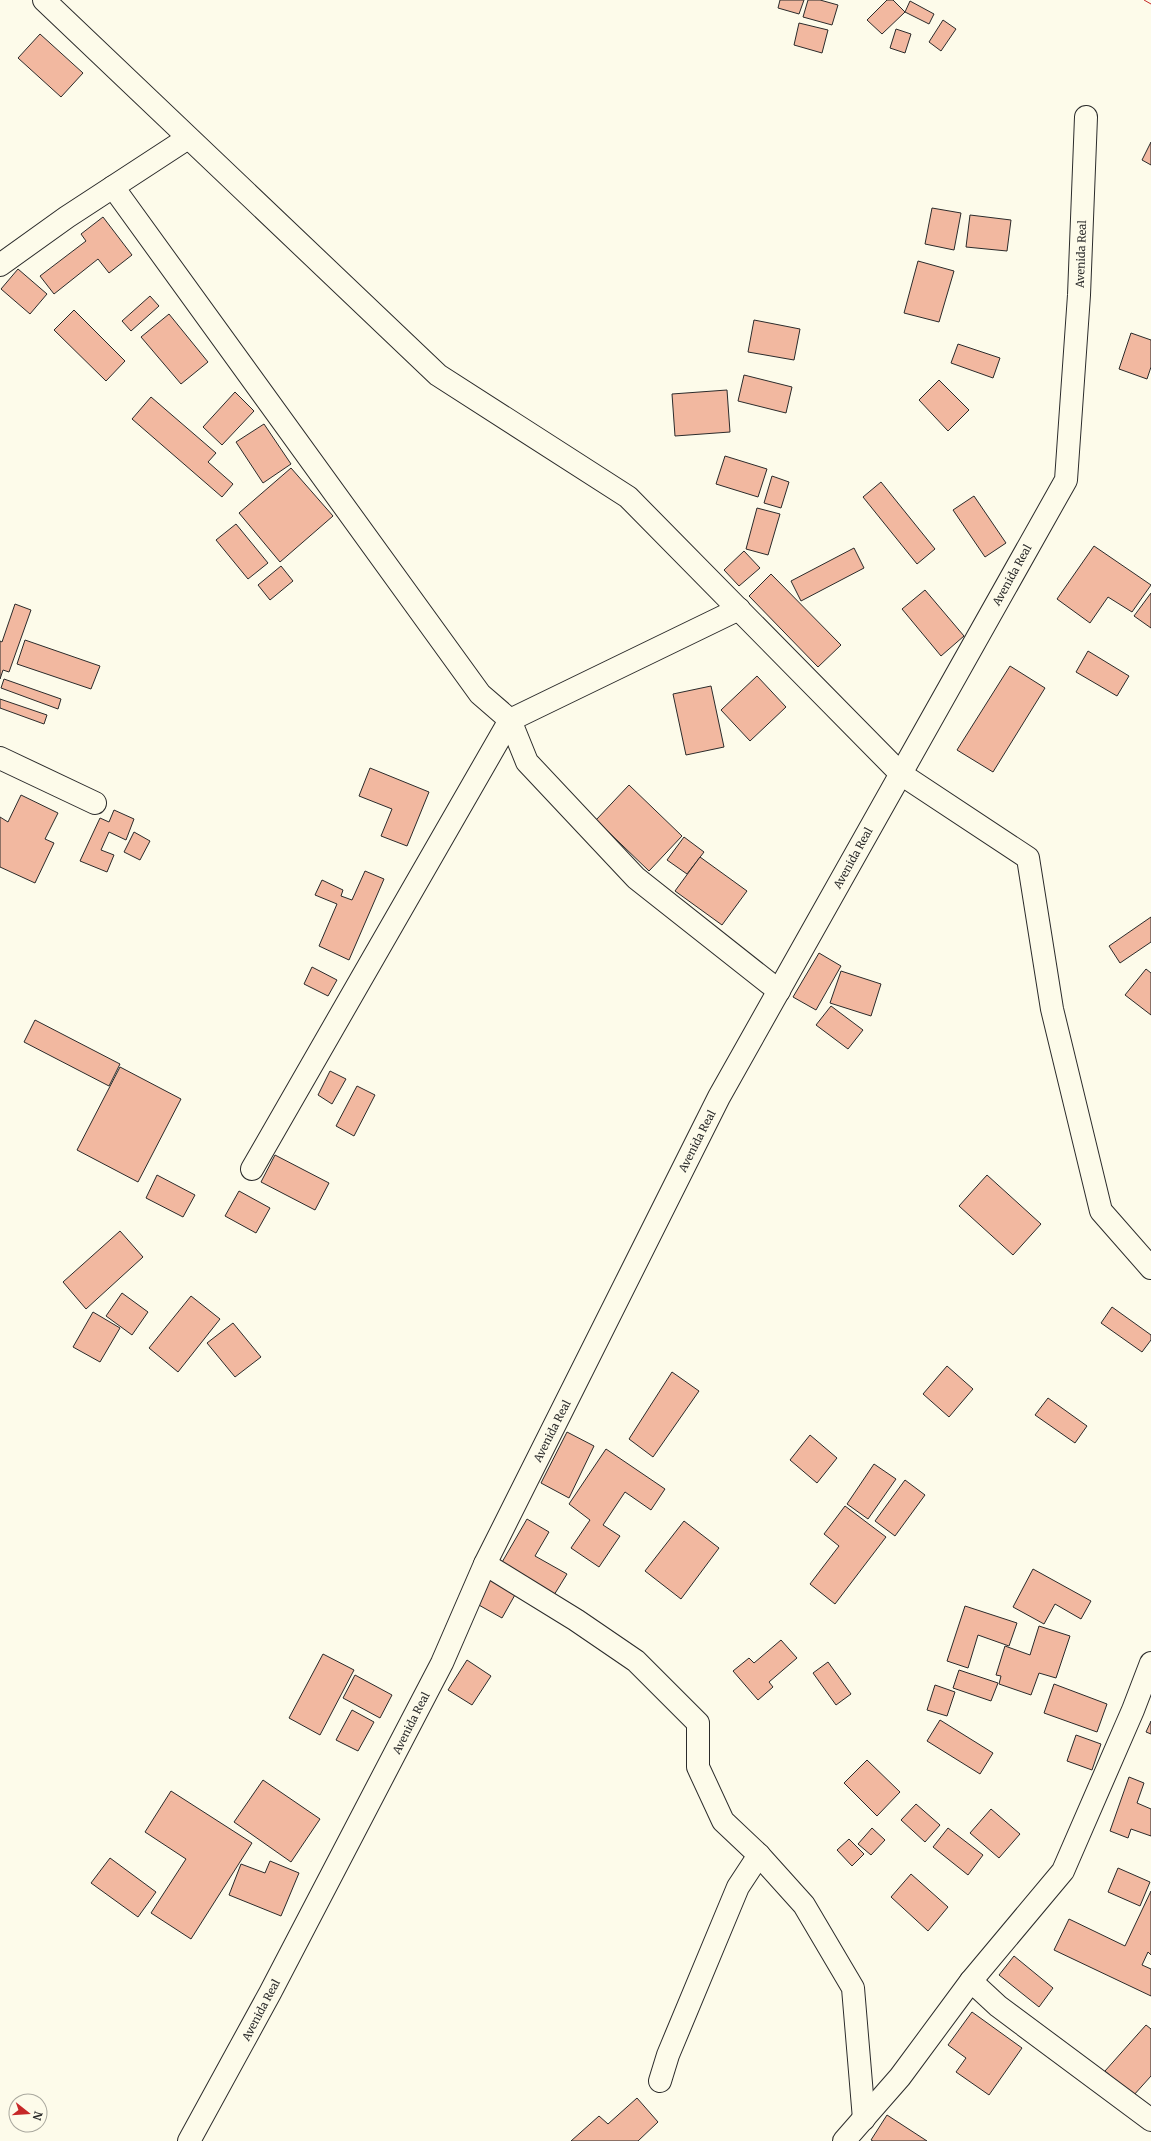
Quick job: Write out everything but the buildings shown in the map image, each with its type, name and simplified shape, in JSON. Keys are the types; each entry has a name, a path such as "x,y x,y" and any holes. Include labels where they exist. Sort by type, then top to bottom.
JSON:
{"street":[{"path":"44,0 438,375 628,497 900,774 1028,858 1052,1009 1101,1211 1151,1268"},
{"name":"Avenida Real","path":"189,2141 270,1993 442,1663 485,1564 719,1097 1066,480 1079,295 1086,117"},
{"path":"0,265 113,187 188,138"},
{"path":"113,187 480,694 510,720 527,762 636,878 778,991"},
{"path":"252,1169 510,720 739,609"},
{"path":"0,758 95,803"},
{"path":"485,1564 576,1620 636,1661 698,1723 698,1767 723,1821 759,1855 804,1905 853,1988 864,2119"},
{"path":"844,2141 900,2077 972,1981 1063,1871 1133,1710 1151,1664"},
{"path":"660,2081 668,2055 738,1887 759,1855"},
{"path":"972,1981 998,2006 1151,2120"}],"power":[{"path":"1144,0 1151,4"}]}
